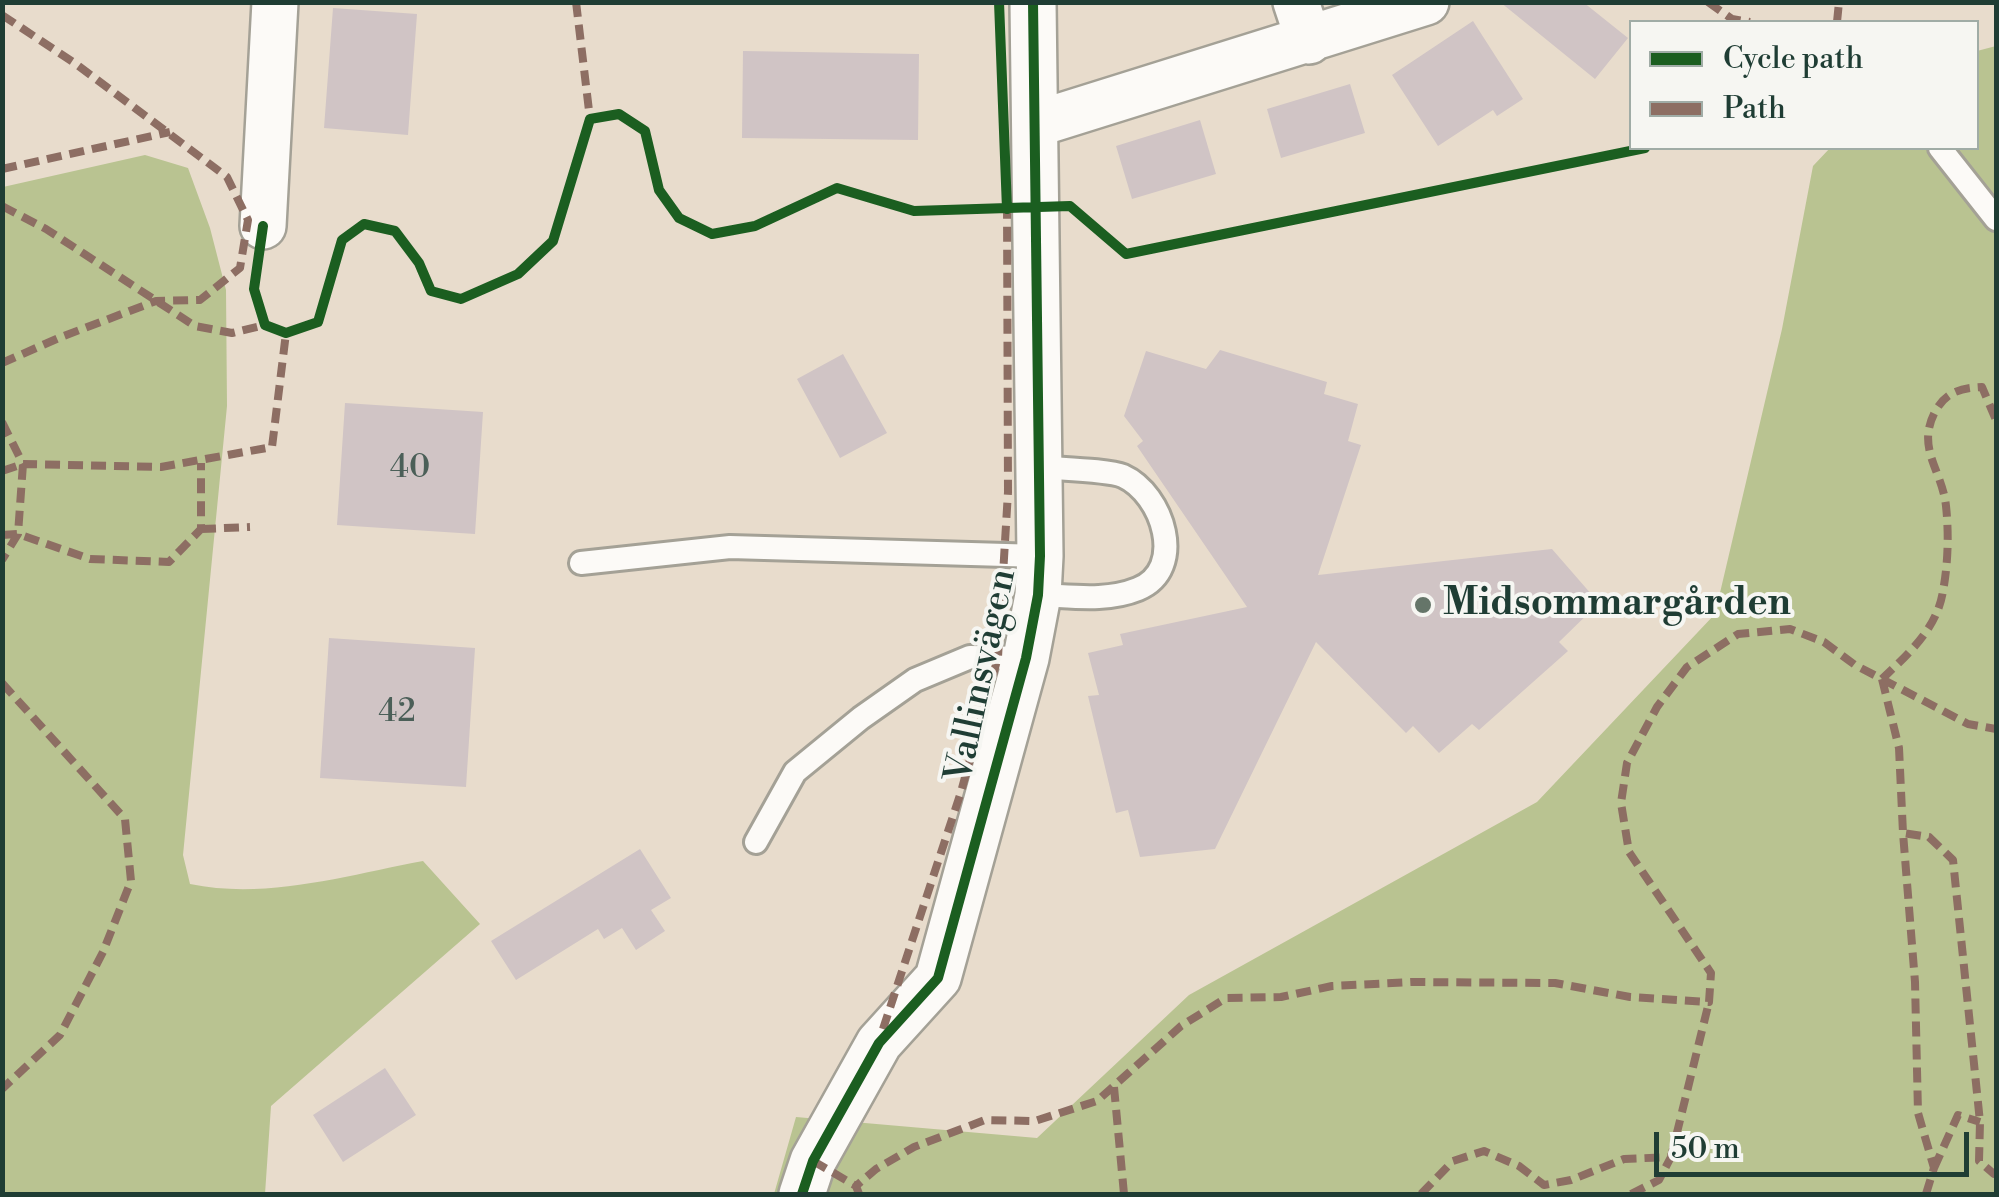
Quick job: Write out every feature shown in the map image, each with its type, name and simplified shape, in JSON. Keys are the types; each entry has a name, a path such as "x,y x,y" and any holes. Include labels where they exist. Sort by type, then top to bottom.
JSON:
{"street":[{"path":"263,226 274,2"},
{"name":"Vallinsvägen","path":"802,1194 813,1161 879,1043 938,978 1026,658 1039,576 1033,2"},
{"path":"1036,124 1302,22 1426,2"}],"lane":[{"path":"1942,150 1996,219"},
{"path":"581,564 730,546 1039,576 1102,598 1141,588 1157,573 1167,548 1161,518 1144,493 1123,476 1039,468"},
{"path":"756,842 795,772 860,718 915,680 970,657 1026,658"}],"green space":[{"path":"1996,46 1996,1194 774,1194 796,1117 1037,1138 1189,995 1537,802 1715,614 1782,329 1813,166 1828,150 1979,150 1979,50"},
{"path":"145,155 188,168 210,228 226,290 227,406 183,855 190,884 277,887 423,861 480,924 271,1106 265,1194 3,1194 3,187"}],"building":[{"path":"1500,2 1583,2 1628,38 1595,79"},
{"path":"333,8 417,14 408,135 324,128"},
{"path":"1473,21 1523,99 1497,116 1493,110 1438,146 1392,75"},
{"path":"743,51 919,54 918,140 742,138"},
{"path":"1350,84 1365,133 1281,158 1267,109"},
{"path":"1200,120 1216,174 1132,199 1116,146"},
{"name":"Midsommargården","path":"1220,350 1327,382 1324,394 1358,404 1348,441 1361,445 1318,575 1552,549 1599,603 1559,642 1568,651 1479,730 1472,724 1439,753 1413,726 1406,733 1316,642 1215,849 1140,857 1128,810 1116,813 1088,696 1099,695 1088,653 1123,645 1120,634 1247,607 1137,446 1143,441 1124,416 1146,351 1206,369"},
{"path":"843,354 887,433 840,458 797,379"},
{"path":"345,403 483,412 475,534 337,525"},
{"path":"329,638 475,648 466,787 320,778"},
{"path":"640,849 671,898 651,910 665,931 636,950 622,928 604,939 598,929 516,980 491,941"},
{"path":"385,1068 416,1115 343,1162 313,1115"}],"marked path":[{"path":"576,2 590,119"},
{"path":"1708,2 1738,20"},
{"path":"1837,20 1839,2"},
{"path":"2,15 76,64 227,177 248,220 240,268 200,300 156,301 2,363"},
{"path":"2,169 170,132"},
{"path":"883,1029 961,792 998,657 1008,492 1007,202"},
{"path":"2,206 46,229 195,326 232,333 265,325"},
{"path":"2,422 23,464 161,467 272,447 286,333"},
{"path":"859,1194 856,1186 914,1147 985,1120 1035,1121 1097,1101 1181,1026 1226,998 1281,997 1332,986 1412,982 1555,983 1630,997 1709,1002 1711,973 1629,852 1621,803 1627,763 1657,707 1687,667 1738,634 1790,629 1824,642 1882,679 1928,629 1943,591 1948,549 1946,506 1928,436 1936,410 1956,392 1982,387 1996,420"},
{"path":"2,535 18,534 90,559 169,562 201,529 201,463"},
{"path":"2,471 23,464 18,534 2,560"},
{"path":"201,529 250,527"},
{"path":"1882,679 1899,748 1903,833"},
{"path":"1882,679 1968,724 1996,729"},
{"path":"2,683 125,819 131,881 103,952 60,1035 2,1089"},
{"path":"1926,1194 1934,1168 1918,1113 1915,982 1903,833 1929,837 1953,860 1980,1122 1979,1161 1996,1173"},
{"path":"1671,1157 1709,1002"},
{"path":"1114,1087 1124,1194"},
{"path":"1934,1168 1958,1115 1980,1122"},
{"path":"1421,1194 1453,1161 1484,1151 1519,1166 1544,1185 1571,1180 1624,1159 1671,1157 1659,1180 1631,1194"},
{"path":"813,1161 856,1186"}],"cycle path":[{"path":"999,2 1007,209"},
{"path":"802,1194 813,1161 879,1043 938,978 1026,658 1038,595 1040,556 1033,2"},
{"path":"263,226 254,289 265,325 286,333 318,322 342,240 364,224 395,231 419,263 431,291 461,299 518,274 553,241 590,119 619,114 645,131 659,190 679,218 712,234 755,226 837,188 914,211 1070,206 1126,254 1635,150"}],"place":[{"name":"Midsommargården","path":"1423,605"}]}
